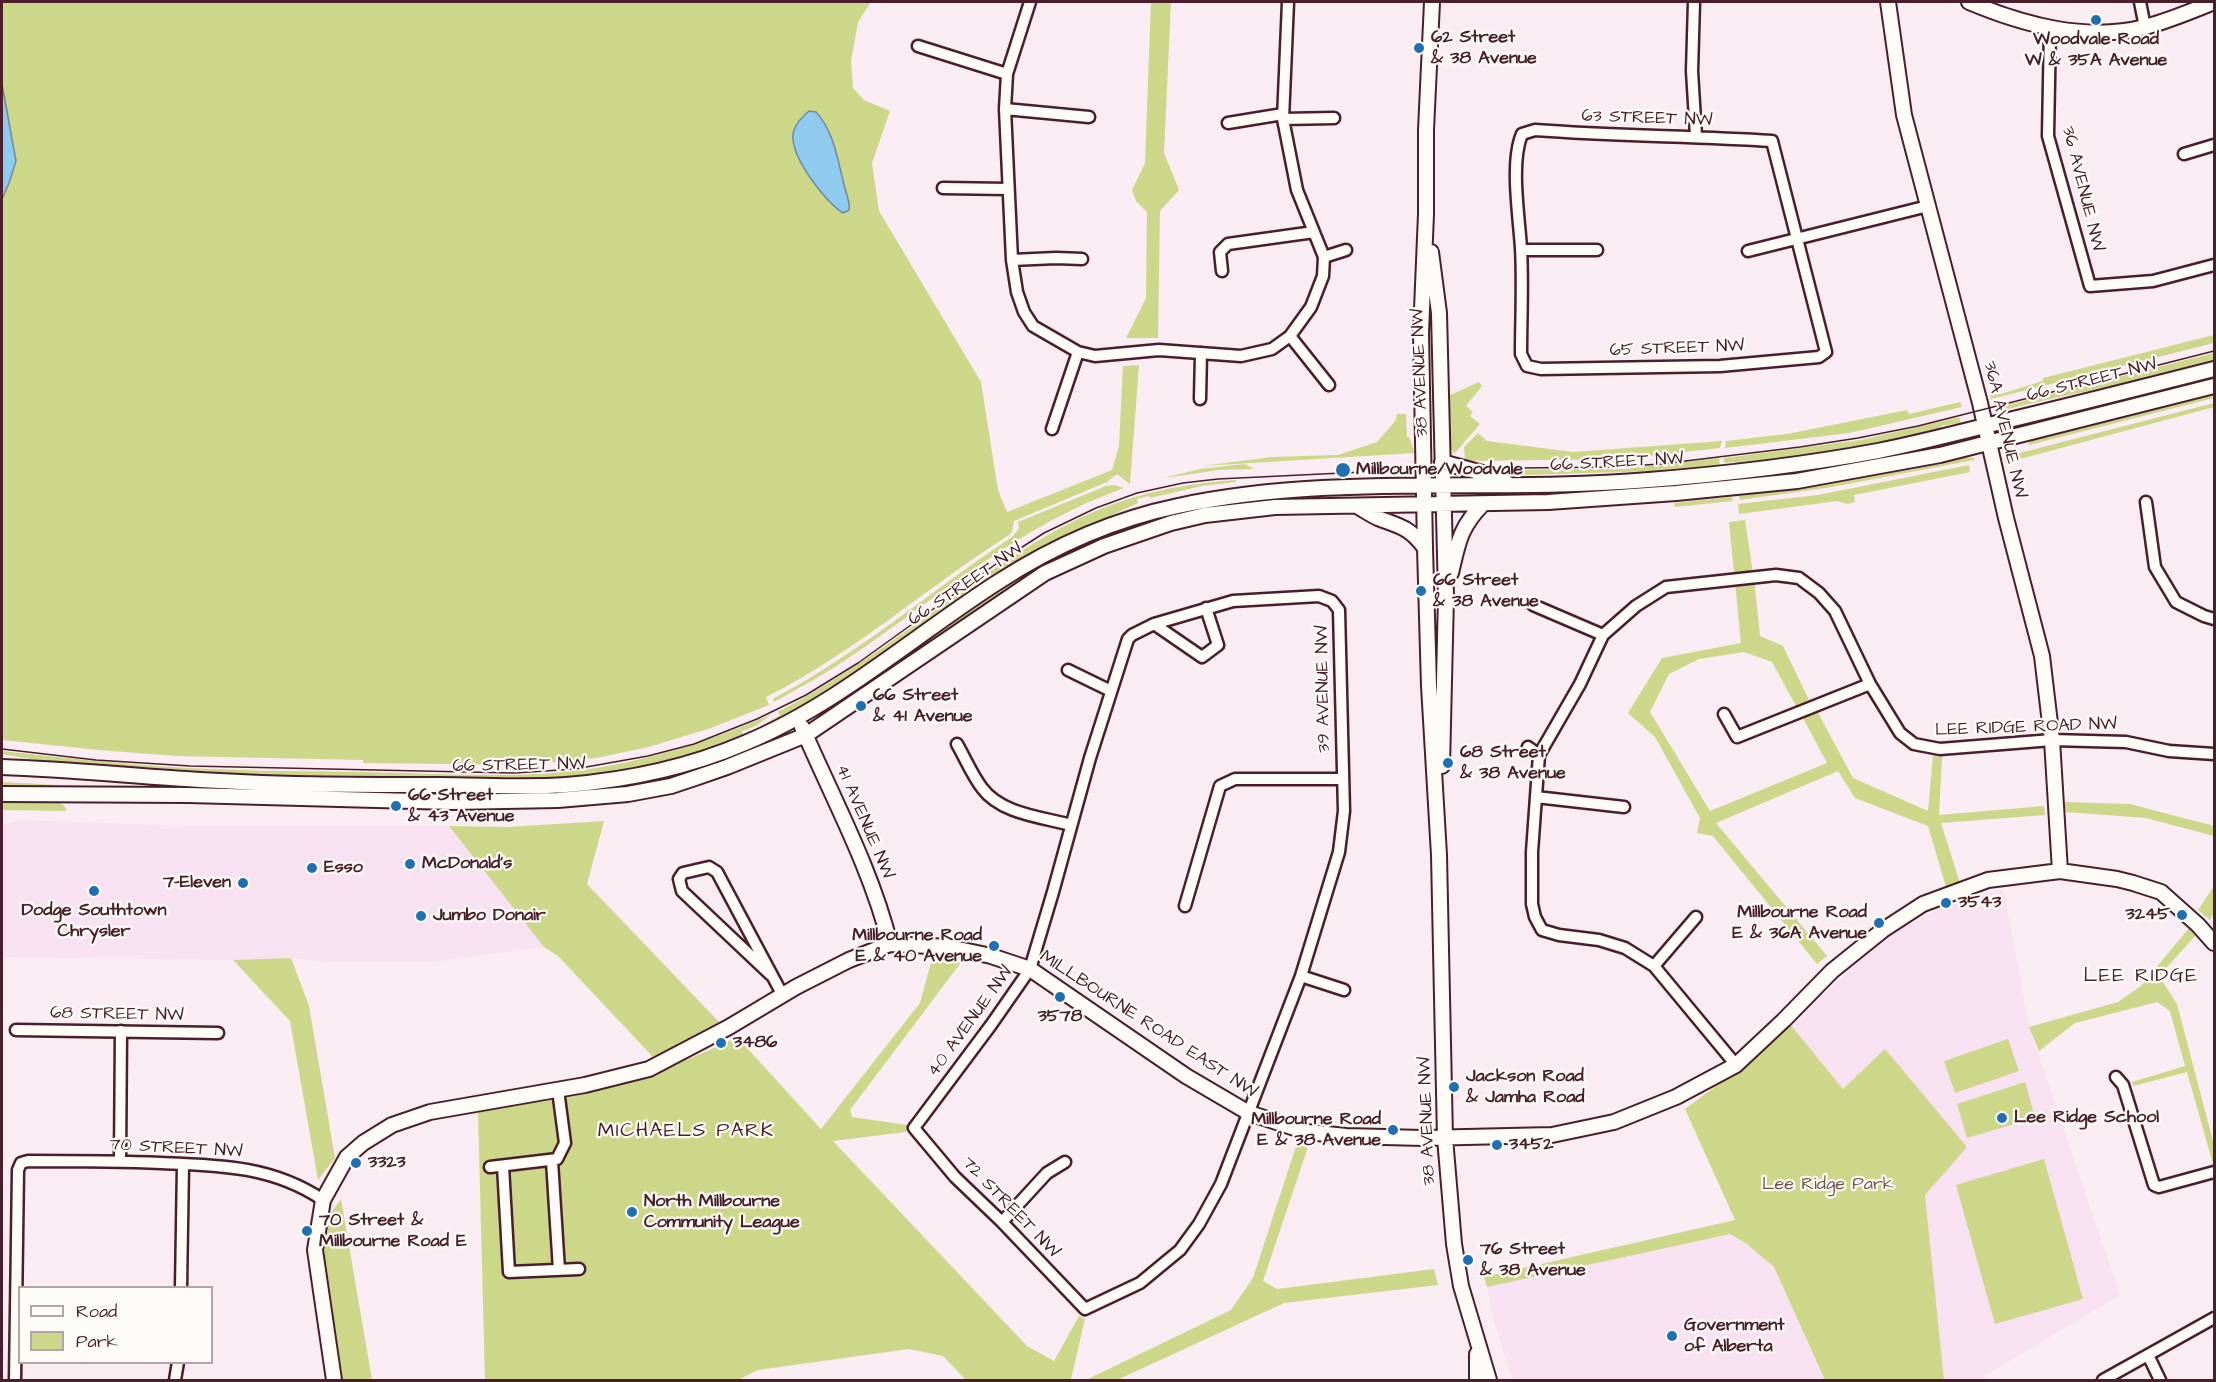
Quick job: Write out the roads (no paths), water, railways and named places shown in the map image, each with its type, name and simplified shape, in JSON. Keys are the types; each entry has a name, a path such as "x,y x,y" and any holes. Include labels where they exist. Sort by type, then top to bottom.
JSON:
{"street":[{"path":"1029,2 1007,74 1005,109 1012,260 1017,292 1024,312 1033,326 1078,352 1095,356 1159,350 1241,356 1272,349 1290,336 1311,307 1323,276 1324,257 1298,190 1283,117 1288,2"},
{"name":"38 AVENUE NW","path":"1432,2 1426,119 1426,214 1421,333 1429,686 1439,855 1445,1138 1450,1203 1461,1286 1489,1380"},
{"path":"1694,2 1692,71 1696,136"},
{"name":"36A AVENUE NW","path":"1888,2 1904,115 1986,426 2006,518 2042,656 2052,740 2060,871"},
{"path":"1969,2 1997,14 2050,28 2093,34 2145,27 2214,2"},
{"path":"2139,2 2145,27"},
{"name":"36 AVENUE NW","path":"2050,28 2048,136 2090,286 2153,281 2214,265"},
{"path":"918,46 1007,74"},
{"path":"1005,109 1089,117"},
{"path":"1228,123 1283,117 1334,118"},
{"name":"63 STREET NW","path":"1521,250 1517,199 1517,145 1522,134 1535,130 1614,136 1696,136 1772,141 1797,239"},
{"path":"2184,154 2214,145"},
{"path":"943,188 1008,189"},
{"path":"1749,251 1928,206"},
{"name":"38 AVENUE NW","path":"1426,214 1439,313 1446,596 1439,855"},
{"path":"1221,271 1220,252 1228,244 1314,232"},
{"name":"65 STREET NW","path":"1521,250 1521,354 1527,366 1541,369 1720,366 1819,357 1826,352 1797,239"},
{"path":"1324,257 1346,250"},
{"path":"1521,250 1597,250"},
{"path":"1012,260 1056,258 1082,260"},
{"path":"1290,336 1329,385"},
{"path":"1052,429 1078,352"},
{"path":"1200,399 1202,353"},
{"name":"66 STREET NW","path":"2,767 188,780 307,784 562,785 633,776 709,757 751,741 798,717 888,659 998,582 1040,557 1130,518 1204,501 1271,491 1443,486 1550,486 1642,481 1755,470 1879,450 1986,426 2214,369"},
{"name":"66 STREET NW","path":"2,794 188,795 452,801 558,800 628,794 671,786 727,767 806,735 1045,573 1104,546 1171,523 1205,515 1275,507 1444,505 1628,498 1797,481 1929,457 2214,386"},
{"path":"1442,462 1497,477 1510,485"},
{"path":"2146,502 2155,567 2176,602 2214,619"},
{"path":"1446,596 1463,528 1467,520 1483,504"},
{"path":"1356,505 1376,518 1397,524 1410,531 1425,548"},
{"name":"LEE RIDGE ROAD NW","path":"1736,1065 1654,966 1625,948 1599,940 1559,935 1542,930 1535,917 1532,904 1532,852 1539,755 1580,684 1603,634 1636,606 1666,587 1776,575 1799,578 1819,593 1835,611 1870,684 1900,733 1914,744 1940,749 1958,749 2052,740 2126,742 2169,751 2214,754"},
{"name":"39 AVENUE NW","path":"1085,1309 1140,1283 1180,1250 1199,1224 1221,1184 1301,976 1340,852 1344,811 1339,610 1332,600 1319,596 1233,601 1206,608"},
{"path":"1533,605 1603,634"},
{"path":"1206,608 1218,645 1202,657 1154,624 1206,608"},
{"name":"40 AVENUE NW","path":"914,1128 1030,969 1126,644 1132,635 1154,624"},
{"path":"1068,670 1111,691"},
{"path":"1724,714 1737,736 1870,684"},
{"name":"41 AVENUE NW","path":"798,717 868,873 890,944"},
{"path":"957,744 983,790 1001,804 1017,811 1071,825"},
{"path":"1528,747 1539,755"},
{"name":"39 AVENUE NW","path":"1185,906 1220,786 1235,779 1342,779"},
{"path":"1536,797 1624,807"},
{"path":"771,975 682,891 679,879 683,873 709,867 717,872 782,994"},
{"name":"MILLBOURNE ROAD EAST NW","path":"334,1380 315,1261 319,1220 323,1200 347,1157 363,1143 392,1125 430,1112 558,1090 649,1069 729,1028 782,994 849,960 890,944 949,947 991,956 1030,969 1186,1076 1249,1113 1307,1132 1346,1136 1445,1138 1533,1136 1614,1122 1676,1097 1736,1065 1832,971 1882,930 1923,904 1988,880 2060,871 2117,879 2161,892 2198,925 2214,943"},
{"path":"1654,966 1696,917"},
{"path":"1301,976 1344,990"},
{"name":"68 STREET NW","path":"16,1030 218,1033"},
{"path":"120,1161 121,1031"},
{"path":"2116,1077 2123,1085 2154,1185 2159,1187 2214,1172"},
{"path":"490,1167 557,1159 565,1143 558,1090"},
{"name":"72 STREET NW","path":"914,1128 955,1177 1002,1222 1085,1309"},
{"name":"70 STREET NW","path":"18,1300 18,1170 21,1163 28,1161 120,1161 249,1169 288,1182 323,1200"},
{"path":"552,1161 559,1270"},
{"path":"1002,1222 1047,1173 1065,1162"},
{"path":"181,1286 183,1164"},
{"path":"503,1166 509,1272 579,1269"},
{"path":"15,1380 18,1300"},
{"path":"2103,1380 2214,1317"},
{"path":"1477,1380 1478,1346"},
{"path":"2148,1354 2160,1380"},
{"path":"175,1380 178,1364"}],"water":[{"path":"2,84 16,161 2,199"},
{"path":"809,111 816,112 823,121 836,150 849,203 849,210 843,213 817,188 796,151 793,139 794,130 800,119"}],"tram line":[{"path":"2,749 96,760 190,766 514,773 575,769 648,756 694,744 757,719 806,695 858,663 996,564 1044,533 1096,508 1137,493 1183,483 1218,479 1425,469 1612,467 1661,464 1800,447 1918,426 2214,351"}],"place":[{"name":"Woodvale Road W & 35A Avenue","path":"2096,20"},
{"name":"62 Street & 38 Avenue","path":"1419,48"},
{"name":"Millbourne/Woodvale","path":"1343,470"},
{"name":"66 Street & 38 Avenue","path":"1421,591"},
{"name":"66 Street & 41 Avenue","path":"861,706"},
{"name":"68 Street & 38 Avenue","path":"1448,763"},
{"name":"66 Street & 43 Avenue","path":"396,806"},
{"name":"McDonald's","path":"410,864"},
{"name":"Esso","path":"312,868"},
{"name":"7-Eleven","path":"243,883"},
{"name":"Dodge Southtown Chrysler","path":"94,891"},
{"name":"3543","path":"1946,903"},
{"name":"3245","path":"2182,915"},
{"name":"Jumbo Donair","path":"421,916"},
{"name":"Millbourne Road E & 36A Avenue","path":"1879,923"},
{"name":"Millbourne Road E & 40 Avenue","path":"994,946"},
{"name":"3578","path":"1060,997"},
{"name":"3486","path":"721,1043"},
{"name":"Jackson Road & Jamha Road","path":"1454,1087"},
{"name":"Lee Ridge School","path":"2002,1118"},
{"name":"Millbourne Road E & 38 Avenue","path":"1393,1130"},
{"name":"3452","path":"1497,1145"},
{"name":"3323","path":"356,1163"},
{"name":"North Millbourne Community League","path":"632,1212"},
{"name":"70 Street & Millbourne Road E","path":"307,1231"},
{"name":"76 Street & 38 Avenue","path":"1468,1260"},
{"name":"Government of Alberta","path":"1672,1336"}],"district":[{"name":"LEE RIDGE","path":"2141,977"},
{"name":"MICHAELS PARK","path":"686,1132"}],"park label":[{"name":"Lee Ridge Park","path":"1828,1185"}]}
